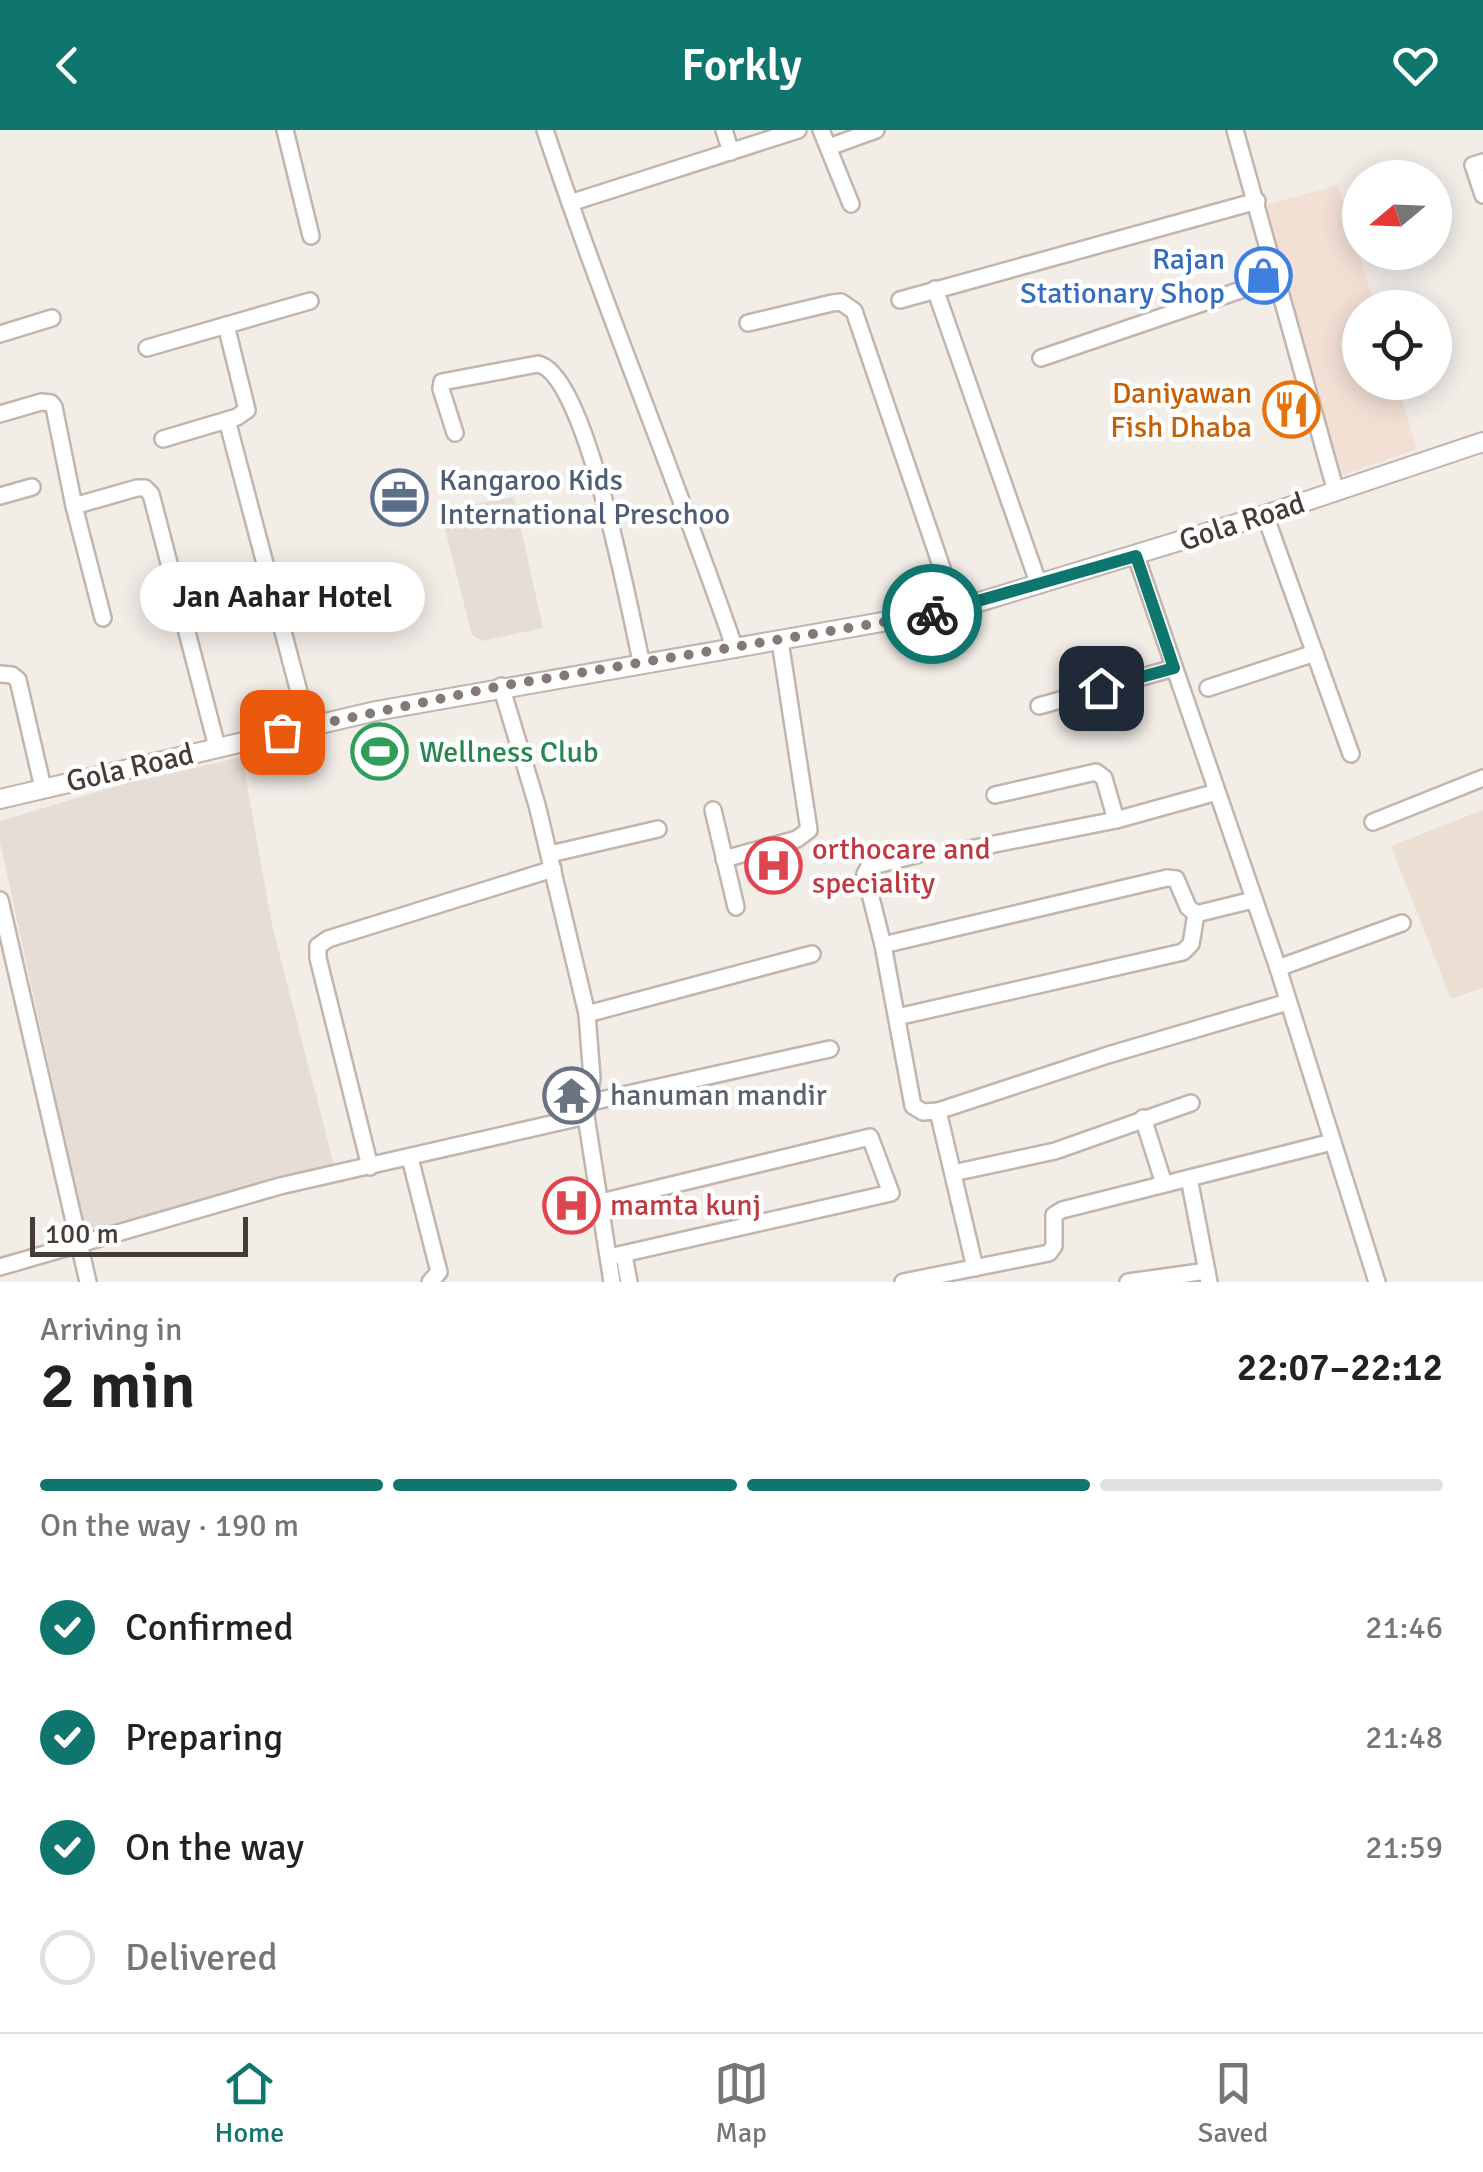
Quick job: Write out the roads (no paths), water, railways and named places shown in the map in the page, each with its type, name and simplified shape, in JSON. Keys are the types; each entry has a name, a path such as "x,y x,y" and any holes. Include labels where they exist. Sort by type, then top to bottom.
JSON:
{"street":[{"path":"285,130 311,236"},
{"path":"545,130 593,272 694,528 735,649"},
{"path":"724,130 731,152"},
{"path":"570,203 798,130"},
{"path":"821,130 851,204"},
{"path":"829,147 876,130"},
{"path":"1236,130 1336,492"},
{"path":"1478,163 1483,195"},
{"path":"900,300 1257,201"},
{"path":"1041,358 1276,278"},
{"path":"935,289 1039,585"},
{"path":"147,348 310,301"},
{"path":"748,323 841,302 854,312 956,610"},
{"path":"0,334 52,318"},
{"path":"163,439 245,413 247,406 226,325"},
{"path":"455,433 440,389 442,382 538,364 551,370 579,417 642,665"},
{"path":"0,414 41,402 52,403 103,618"},
{"path":"226,420 308,726"},
{"name":"Gola Road","path":"0,799 308,726 501,686 956,610 1265,515 1483,442"},
{"path":"0,496 32,488"},
{"path":"74,506 137,488 146,488 152,494 217,747"},
{"path":"1265,515 1352,754"},
{"path":"1136,556 1278,968 1377,1282"},
{"path":"724,859 798,840 809,830 780,642"},
{"path":"1208,688 1315,653"},
{"path":"1081,667 1087,692"},
{"path":"1039,706 1174,668"},
{"path":"0,674 12,674 18,680 43,788"},
{"path":"501,686 551,862 587,1014 592,1078 586,1109 602,1202 616,1256 629,1282"},
{"path":"995,795 1096,772 1104,778 1116,820"},
{"path":"1374,822 1483,778"},
{"path":"954,852 1116,820 1217,792"},
{"path":"712,810 736,908"},
{"path":"370,1166 318,946 328,938 658,829"},
{"path":"919,854 869,867 865,874 914,1106 923,1112 1288,1002"},
{"path":"883,946 1166,878 1176,879 1188,907 1196,914"},
{"path":"0,900 88,1282"},
{"path":"1196,914 1253,900"},
{"path":"897,1017 1177,954 1191,944 1196,914"},
{"path":"1278,968 1402,924"},
{"path":"587,1014 812,954"},
{"path":"20,1282 7,1265 280,1186 410,1158 586,1109 830,1049"},
{"path":"953,1173 1055,1151 1192,1103"},
{"path":"938,1110 976,1268"},
{"path":"1144,1118 1164,1184"},
{"path":"602,1202 870,1136 891,1194 616,1256"},
{"path":"903,1282 1052,1252 1054,1215 1058,1212 1332,1142"},
{"path":"410,1158 439,1272 430,1282"},
{"path":"1128,1282 1208,1276 1189,1178"},
{"path":"612,1282 616,1256"}],"place":[{"name":"Rajan Stationary Shop","path":"1264,276"},
{"name":"Daniyawan Fish Dhaba","path":"1291,410"},
{"name":"Kangaroo Kids International Preschoo","path":"400,497"},
{"name":"Jan Aahar Hotel","path":"282,732"},
{"name":"Wellness Club","path":"380,752"},
{"name":"orthocare and speciality","path":"773,866"},
{"name":"hanuman mandir","path":"571,1095"},
{"name":"mamta kunj","path":"571,1205"}]}
